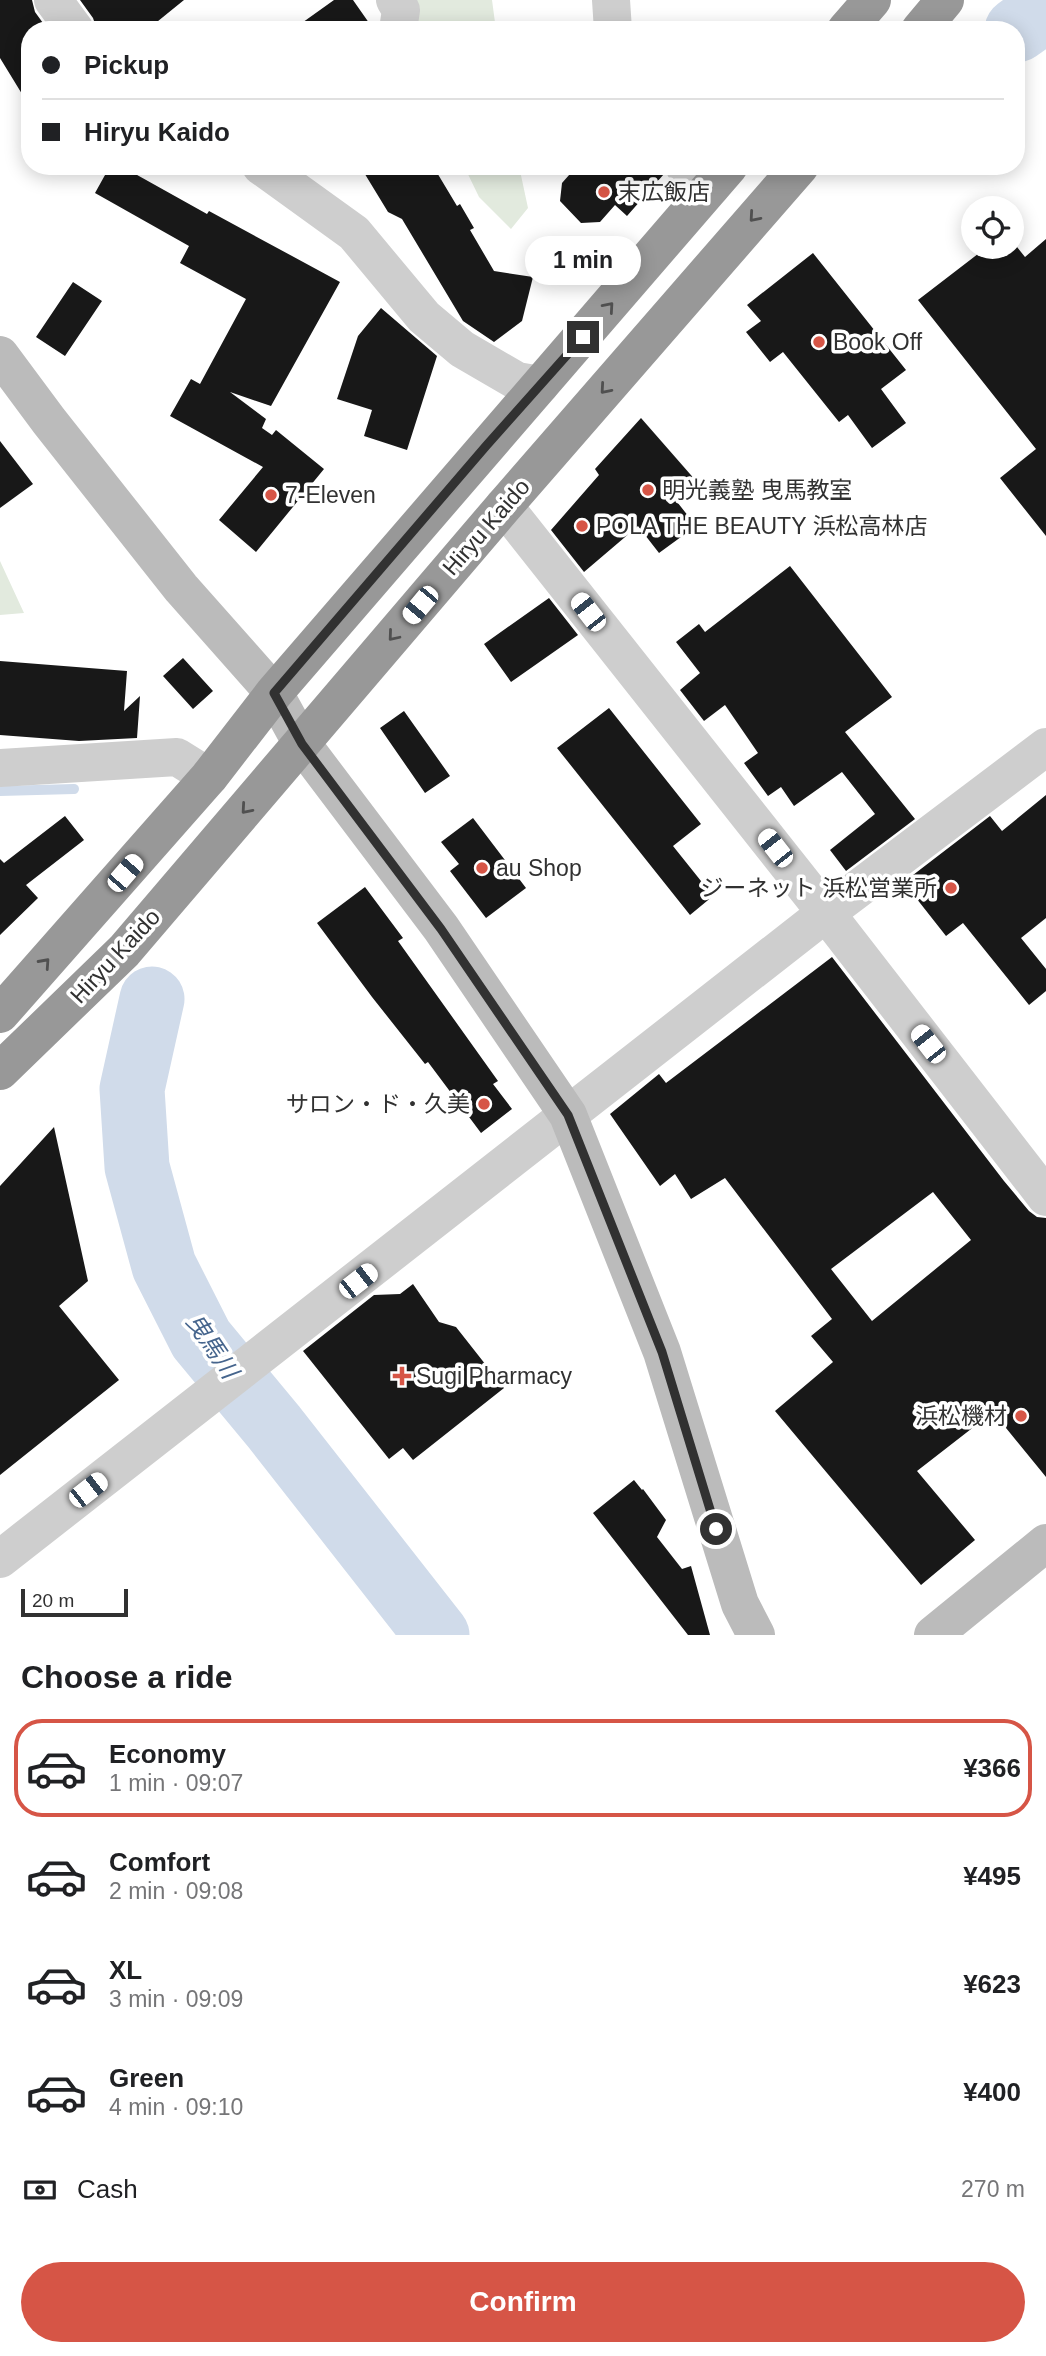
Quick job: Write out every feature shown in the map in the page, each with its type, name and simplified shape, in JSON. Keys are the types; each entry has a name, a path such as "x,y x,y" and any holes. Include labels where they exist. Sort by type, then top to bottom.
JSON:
{"highway":[{"path":"854,21 872,0"},
{"path":"928,21 945,0"},
{"name":"Hiryu Kaido","path":"0,1014 209,777 274,693 540,385 706,175"},
{"name":"Hiryu Kaido","path":"0,1071 124,951 504,506 792,175"}],"street":[{"path":"53,0 68,21"},
{"path":"395,0 401,10 399,21"},
{"path":"611,0 612,21"},
{"path":"274,175 354,233 424,317 463,349 517,381 540,385"},
{"path":"0,355 181,588 274,693 302,744 441,929 568,1115 662,1352 740,1604 756,1635"},
{"path":"504,506 1046,1196"},
{"path":"0,1559 826,913 1046,747"},
{"path":"0,768 177,757 209,777"},
{"path":"933,1635 1046,1543"}],"shaded area":[{"path":"407,0 492,0 495,21 412,21"},
{"path":"468,175 521,175 528,208 511,229 479,197"},
{"path":"0,561 24,613 0,615"}],"building":[{"path":"0,0 32,0 35,12 42,21 21,21 21,92 0,58"},
{"path":"80,0 184,0 158,21 94,21"},
{"path":"334,0 353,0 368,21 305,21"},
{"path":"105,175 137,175 340,282 271,406 230,392 266,419 262,428 272,435 276,430 324,469 256,552 219,520 263,467 170,416 191,379 200,384 246,299 180,263 189,246 95,193"},
{"path":"365,175 438,175 474,228 470,230 494,271 533,277 522,321 494,342 463,321 402,219 388,212"},
{"name":"末広飯店","path":"569,175 663,175 627,216 615,205 600,222 581,223 560,201 562,183"},
{"path":"1046,239 1046,536 1000,478 1036,449 918,300 971,259 1025,257"},
{"name":"Book Off","path":"813,253 906,370 881,389 906,423 872,448 848,415 839,422 783,352 770,362 746,332 761,321 747,305"},
{"path":"73,282 102,301 65,356 36,337"},
{"path":"381,308 437,356 407,450 364,436 372,410 337,399 358,336"},
{"name":"明光義塾 曳馬教室","path":"641,418 697,482 674,498 696,526 659,553 638,526 584,572 551,530 599,475 595,469"},
{"path":"0,441 33,484 0,508"},
{"path":"790,566 892,697 845,732 915,819 846,871 830,850 875,814 842,772 794,806 781,787 768,796 744,763 758,753 725,705 704,721 680,690 700,673 676,642 699,624 705,632"},
{"path":"549,598 578,635 511,682 484,644"},
{"path":"183,658 213,691 193,709 163,676"},
{"path":"0,661 127,671 124,711 140,696 137,738 79,741 0,735"},
{"path":"609,708 701,824 673,846 713,896 690,915 557,748"},
{"path":"404,711 450,776 425,793 380,728"},
{"path":"1046,795 1046,918 1021,938 1046,969 1046,991 1029,1005 963,923 946,936 909,889 906,892 900,885 990,816 1002,831"},
{"path":"65,816 84,840 26,885 38,898 0,935 0,859 4,863"},
{"name":"au Shop","path":"473,818 526,888 486,918 450,871 459,864 441,842"},
{"path":"365,887 403,938 398,941 498,1081 493,1084 512,1109 481,1133 428,1062 425,1064 372,997 317,923"},
{"path":"832,957 1004,1181 1029,1211 1037,1217 1046,1218 1046,1477 993,1412 917,1471 975,1540 921,1585 775,1411 833,1362 811,1336 832,1319 725,1178 691,1199 675,1174 660,1186 610,1114 659,1074 666,1083","holes":["933,1192 971,1240 872,1321 831,1269"]},
{"path":"54,1127 88,1281 59,1306 119,1380 0,1475 0,1186"},
{"path":"413,1284 439,1322 456,1327 504,1388 413,1460 403,1448 389,1459 303,1351 374,1295 400,1294"},
{"path":"634,1480 666,1520 657,1537 682,1569 691,1566 710,1635 688,1635 593,1513"}],"waterway":[{"path":"1025,24 1046,9"},
{"path":"0,791 74,789"},
{"name":"曳馬川","path":"152,999 132,1089 137,1167 164,1266 201,1339 274,1427 437,1635"}],"place":[{"name":"末広飯店","path":"604,192"},
{"name":"Book Off","path":"819,342"},
{"name":"明光義塾 曳馬教室","path":"648,490"},
{"name":"7-Eleven","path":"271,495"},
{"name":"POLA THE BEAUTY 浜松高林店","path":"582,526"},
{"name":"au Shop","path":"482,868"},
{"name":"ジーネット 浜松営業所","path":"951,888"},
{"name":"サロン・ド・久美","path":"484,1104"},
{"name":"Sugi Pharmacy","path":"402,1376"},
{"name":"浜松機材","path":"1021,1416"}],"route":[{"path":"583,337 274,693 302,744 441,929 568,1115 662,1352 716,1529"}]}
